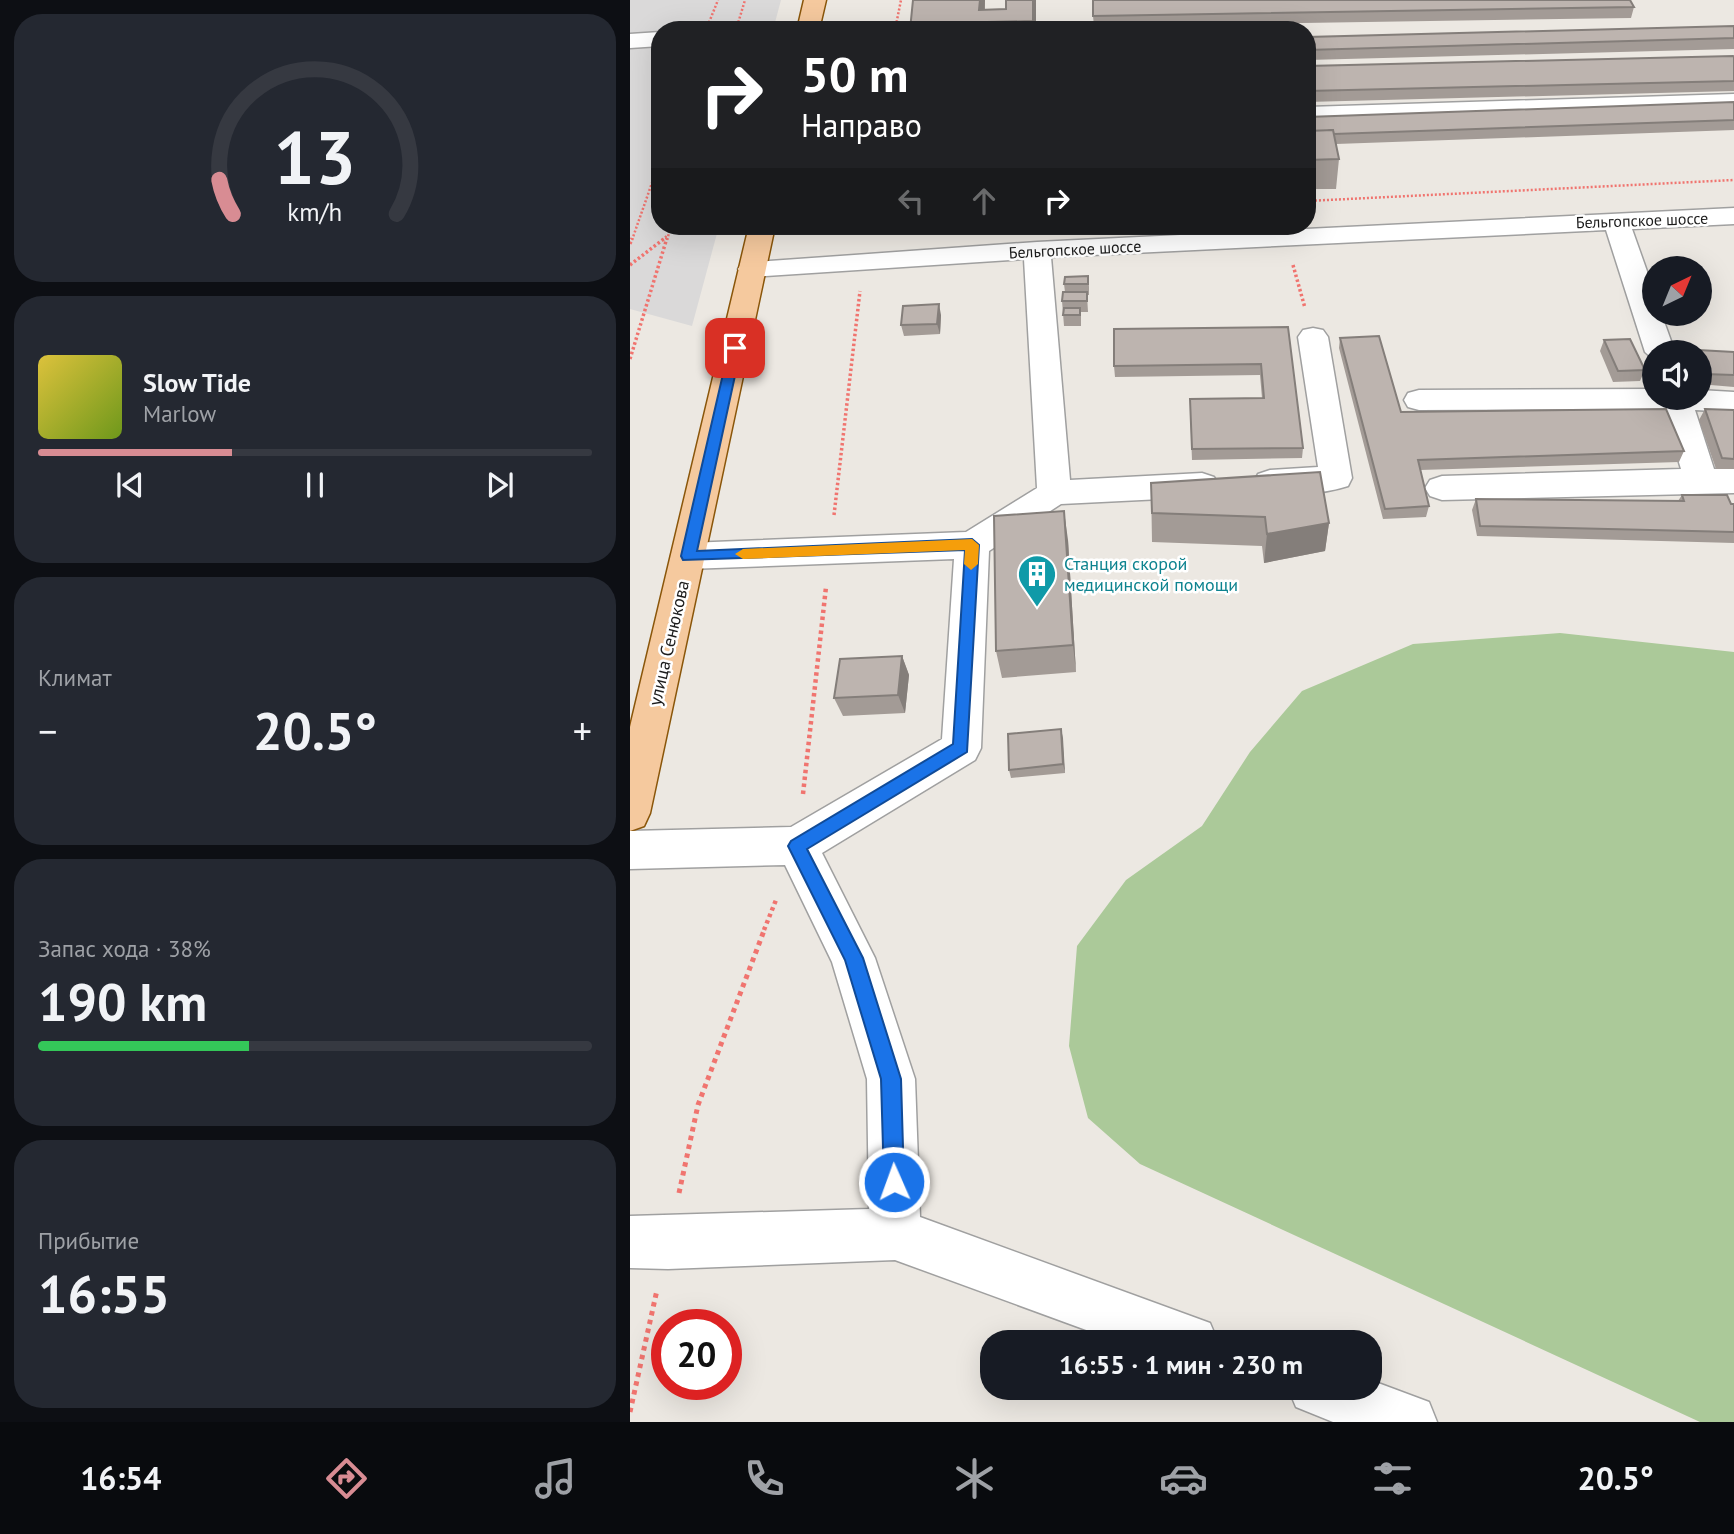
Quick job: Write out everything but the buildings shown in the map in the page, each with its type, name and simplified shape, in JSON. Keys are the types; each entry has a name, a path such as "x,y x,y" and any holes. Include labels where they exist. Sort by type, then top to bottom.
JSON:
{"main road":[{"path":"810,21 815,0"},
{"name":"улица Сенюкова","path":"630,813 636,761 688,556 760,235"}],"street":[{"path":"630,41 651,40"},
{"path":"1316,114 1734,101"},
{"name":"Бельгопское шоссе","path":"752,269 1037,250 1734,216"},
{"path":"1616,220 1656,340"},
{"path":"1037,250 1054,494"},
{"path":"688,556 972,545 1054,494 1336,478 1313,337"},
{"path":"1419,400 1642,398"},
{"path":"1712,401 1734,402"},
{"path":"1679,410 1702,480"},
{"path":"1442,488 1734,481"},
{"path":"630,850 797,846 961,747 972,545"},
{"path":"797,846 853,958 891,1079 895,1234"},
{"path":"630,1242 668,1243 895,1234 1158,1330"},
{"path":"1348,1400 1409,1422"}],"path":[{"path":"710,21 718,0"},
{"path":"739,21 745,0"},
{"path":"897,21 901,0"},
{"path":"1316,201 1734,180"},
{"path":"630,244 651,185"},
{"path":"630,265 668,235"},
{"path":"630,359 669,235"},
{"path":"1286,238 1313,337"},
{"path":"698,1105 797,846 864,263"}],"shaded area":[{"path":"630,0 781,0 775,21 651,21 651,235 717,235 692,326 630,309"}],"green space":[{"path":"1560,633 1734,652 1734,1422 1700,1422 1140,1164 1088,1118 1069,1046 1077,946 1126,880 1202,826 1250,752 1302,691 1413,644"}],"slow traffic":[{"path":"743,554 972,545 971,564"}],"place":[{"name":"Станция скорой медицинской помощи","path":"1037,608"}],"route":[{"path":"735,348 688,556 972,545 961,747 797,846 853,958 891,1079 894,1182"}]}
